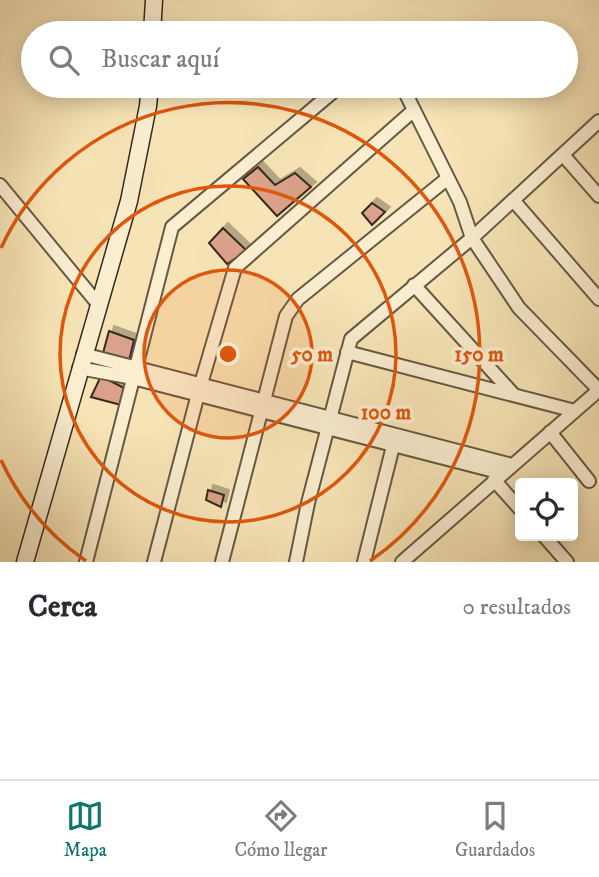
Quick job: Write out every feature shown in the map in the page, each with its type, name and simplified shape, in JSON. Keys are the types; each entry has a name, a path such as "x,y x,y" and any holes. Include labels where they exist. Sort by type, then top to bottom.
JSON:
{"main road":[{"path":"153,21 154,0"},
{"path":"25,562 129,201 148,98"}],"street":[{"path":"86,562 172,227 326,98"},
{"path":"402,562 599,390 519,308 472,238 448,178 408,98"},
{"path":"154,562 235,268 414,110"},
{"path":"296,562 308,503 351,339 472,238 599,121"},
{"path":"563,155 599,196"},
{"path":"222,562 286,316 292,306 448,178"},
{"path":"0,185 98,304"},
{"path":"513,200 599,299"},
{"path":"414,285 514,395"},
{"path":"347,352 575,411"},
{"path":"81,361 330,422 503,473 515,498"},
{"path":"551,432 589,481"},
{"path":"364,562 394,440"},
{"path":"548,541 567,562"}],"building":[{"path":"258,167 275,185 295,173 311,187 277,216 243,179"},
{"path":"372,203 385,212 372,225 362,213"},
{"path":"223,228 247,251 227,264 209,243"},
{"path":"109,331 134,340 129,361 103,353"},
{"path":"101,376 124,388 121,405 91,397"},
{"path":"208,490 224,495 221,507 206,500"}]}
